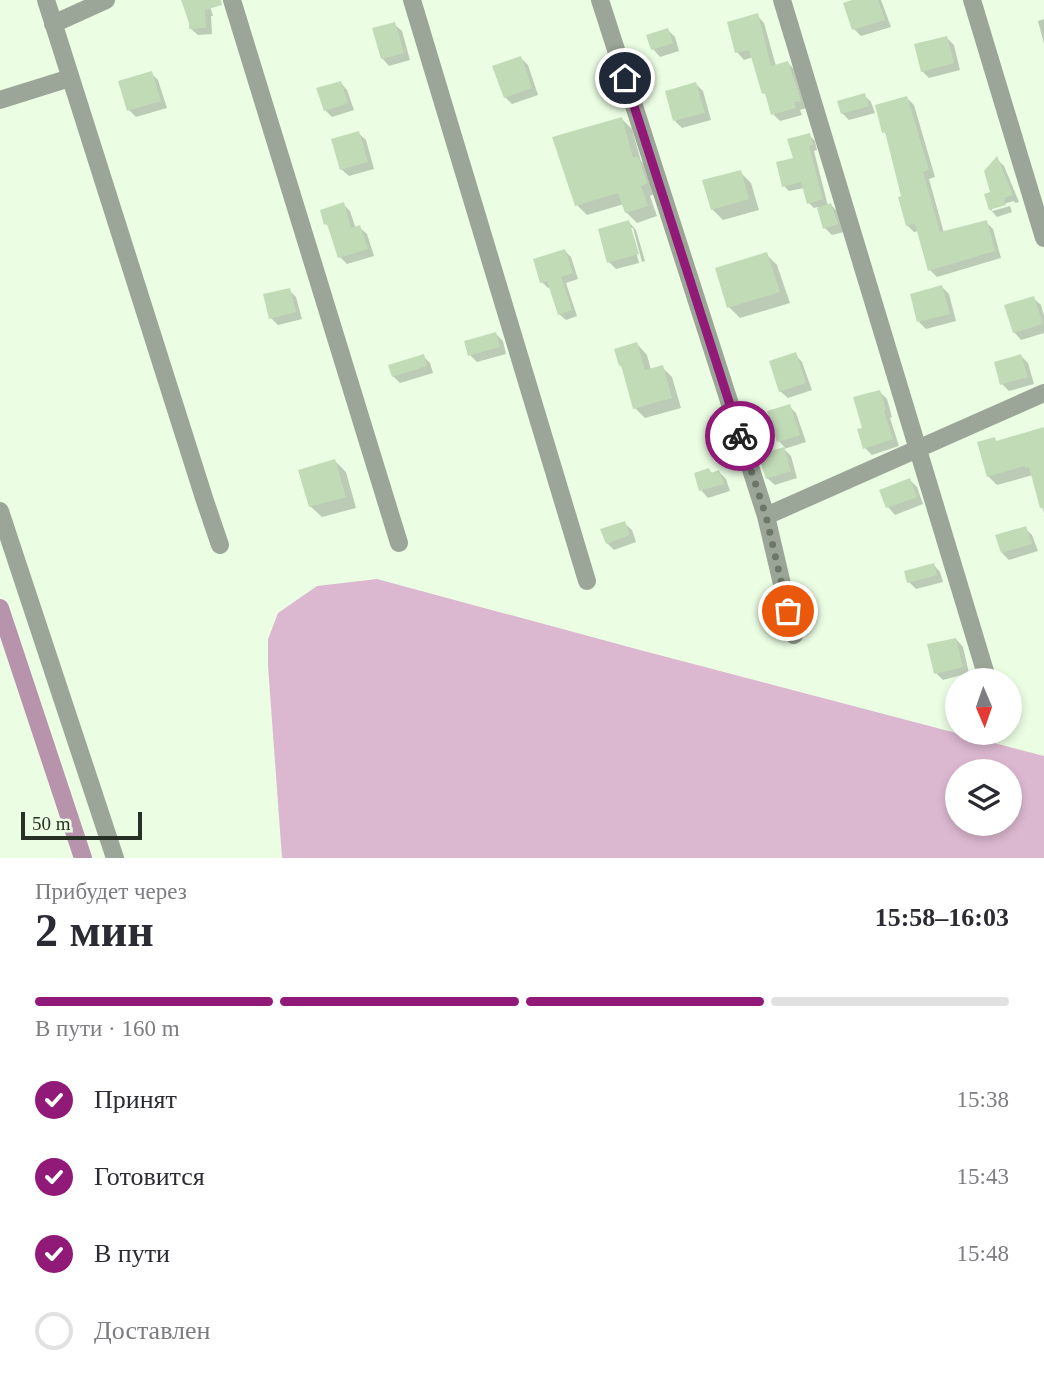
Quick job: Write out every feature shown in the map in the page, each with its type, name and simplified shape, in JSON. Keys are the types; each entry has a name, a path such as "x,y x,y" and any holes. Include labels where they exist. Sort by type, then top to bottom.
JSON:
{"street":[{"path":"46,0 220,545"},
{"path":"53,24 106,0"},
{"path":"232,0 399,543"},
{"path":"412,0 587,581"},
{"path":"600,0 766,516 794,635"},
{"path":"782,0 984,668"},
{"path":"972,0 1044,238"},
{"path":"0,100 70,78"},
{"path":"766,516 1044,393"},
{"path":"0,511 115,858"}],"shaded area":[{"path":"377,579 945,730 945,746 1006,746 1044,756 1044,858 282,858 268,666 268,639 278,613 317,586"}],"building":[{"path":"181,0 221,0 222,5 205,10 206,28 189,29"},
{"path":"852,0 878,0 885,20 852,30 843,3"},
{"path":"758,13 771,66 788,61 801,101 794,102 796,108 771,115 749,50 735,53 727,22"},
{"path":"395,22 404,53 381,59 372,28"},
{"path":"668,28 673,43 651,50 646,35"},
{"path":"947,36 954,63 921,72 914,44"},
{"path":"521,56 532,88 504,98 492,66"},
{"path":"152,71 161,101 127,111 118,81"},
{"path":"341,81 348,103 324,111 316,88"},
{"path":"696,82 705,113 673,121 665,91"},
{"path":"865,93 869,106 841,114 837,101"},
{"path":"907,96 929,170 923,172 940,232 987,220 995,251 928,271 915,224 906,226 885,132 882,133 875,105"},
{"path":"622,117 633,158 638,156 647,183 641,186 648,206 625,213 618,193 575,206 552,137"},
{"path":"359,131 368,162 340,170 331,139"},
{"path":"810,133 813,145 809,146 823,199 807,204 801,182 782,187 776,162 793,158 787,139"},
{"path":"997,156 1013,195 1004,198 1006,205 989,210 984,194 990,192 984,171"},
{"path":"741,170 749,199 711,210 702,180"},
{"path":"344,202 351,228 360,225 368,249 338,258 320,210"},
{"path":"831,203 838,224 823,229 817,208"},
{"path":"629,220 639,254 607,263 598,229"},
{"path":"565,249 573,273 561,277 572,310 558,315 547,281 540,283 533,259"},
{"path":"767,252 780,292 727,308 715,268"},
{"path":"942,285 950,314 917,322 910,294"},
{"path":"290,288 296,312 269,319 263,294"},
{"path":"1034,296 1043,324 1013,333 1004,305"},
{"path":"496,332 500,347 468,356 464,341"},
{"path":"637,342 645,370 663,365 672,398 633,409 614,349"},
{"path":"796,352 806,383 779,392 769,361"},
{"path":"424,354 427,366 392,377 388,365"},
{"path":"1021,354 1028,377 1000,385 994,362"},
{"path":"880,390 893,439 863,449 857,429 862,428 853,397"},
{"path":"790,404 800,435 777,442 767,411"},
{"path":"1044,427 1044,508 1040,508 1029,467 987,477 977,442 995,437 996,441"},
{"path":"784,447 791,471 766,479 758,455"},
{"path":"335,459 346,497 309,507 298,470"},
{"path":"709,468 711,473 719,470 724,484 699,491 694,473"},
{"path":"910,478 917,497 886,508 879,490"},
{"path":"625,521 630,535 606,544 600,529"},
{"path":"1026,526 1032,544 1001,553 995,535"},
{"path":"934,563 937,575 907,583 904,571"},
{"path":"956,638 963,667 945,668 945,671 934,674 927,644"}],"waterway":[{"path":"0,608 83,858"}],"way so far":[{"path":"740,436 766,516 788,611"}],"route":[{"path":"625,78 740,436"}]}
